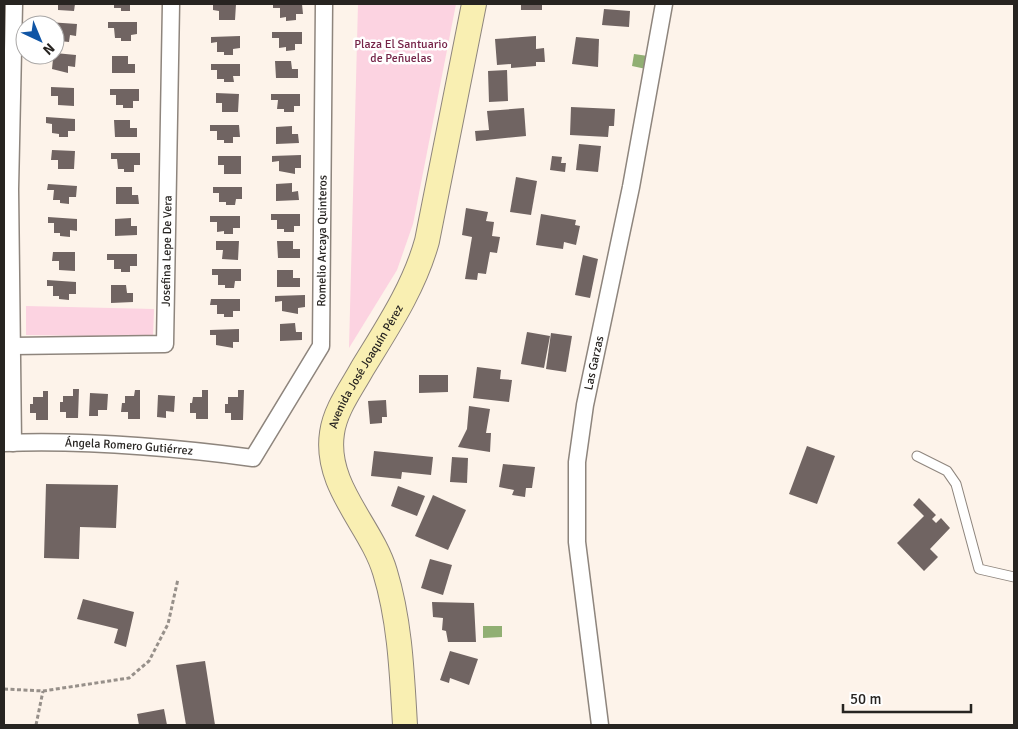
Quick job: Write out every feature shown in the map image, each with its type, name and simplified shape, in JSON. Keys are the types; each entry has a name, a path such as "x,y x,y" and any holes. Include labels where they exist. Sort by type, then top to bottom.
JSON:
{"main road":[{"name":"Avenida José Joaquín Pérez","path":"405,725 400,659 390,588 384,568 338,479 333,462 331,434 340,408 402,302 419,269 474,4"}],"street":[{"path":"9,443 12,346 10,189 14,4"},
{"name":"Josefina Lepe De Vera","path":"12,346 165,344 172,4"},
{"name":"Romelio Arcaya Quinteros","path":"253,458 322,346 324,4"},
{"name":"Las Garzas","path":"600,725 579,567 576,516 577,462 585,405 631,187 664,4"},
{"name":"Ángela Romero Gutiérrez","path":"9,443 110,444 206,451 253,458"}],"lane":[{"path":"918,456 947,471 956,484 979,569 1014,577"}],"path":[{"path":"4,689 43,691 129,678 149,661 168,624 178,579"},
{"path":"36,725 43,691"}],"green space":[{"name":"Plaza El Santuario de Peñuelas","path":"358,4 456,4 413,224 397,270 349,348"},
{"path":"26,306 154,309 153,337 26,335"}],"shaded area":[{"path":"634,54 648,56 646,69 632,66"},
{"path":"483,626 502,626 502,637 483,638"}],"building":[{"path":"58,4 75,4 74,11 58,10"},
{"path":"114,4 130,4 130,11 121,11 121,8 114,8"},
{"path":"213,4 236,4 235,20 219,20 219,11 213,10"},
{"path":"273,4 302,4 303,14 296,14 296,20 286,21 286,17 280,18 280,8 273,8"},
{"path":"521,4 542,4 542,10 521,10"},
{"path":"604,9 630,11 629,27 602,25"},
{"path":"108,22 137,22 137,34 131,35 131,41 121,41 121,38 115,38 114,28 108,28"},
{"path":"65,23 77,24 76,36 70,35 69,42 65,42"},
{"path":"272,32 302,32 302,44 295,44 295,50 286,51 286,47 279,48 279,38 272,38"},
{"path":"240,36 240,48 233,49 233,55 224,55 224,52 217,52 217,42 211,43 211,37"},
{"path":"536,36 536,49 544,48 545,62 536,62 536,66 511,68 511,64 497,65 495,39"},
{"path":"576,37 599,39 598,67 572,64"},
{"path":"65,54 76,55 75,67 68,66 68,73 52,69 52,65 65,65"},
{"path":"112,56 128,56 128,64 135,64 135,73 112,73"},
{"path":"275,61 291,61 292,69 298,69 298,78 276,78"},
{"path":"211,64 240,64 240,76 233,76 234,82 224,82 224,79 217,79 217,70 211,70"},
{"path":"507,70 508,101 489,102 488,71"},
{"path":"51,87 74,88 74,106 58,105 58,96 51,96"},
{"path":"110,89 139,89 139,101 133,101 133,108 123,108 123,105 116,105 116,95 110,95"},
{"path":"216,93 239,94 238,112 222,112 222,103 216,103"},
{"path":"271,94 300,94 300,106 294,106 294,112 284,112 284,109 277,109 278,100 271,100"},
{"path":"571,107 615,109 614,126 609,126 608,137 570,135"},
{"path":"524,108 526,136 476,141 475,131 489,130 487,111"},
{"path":"46,117 75,119 75,131 68,131 68,137 59,137 59,134 52,133 52,124 46,123"},
{"path":"114,120 130,120 130,128 137,128 137,137 115,137"},
{"path":"210,125 239,125 240,137 233,137 233,143 224,143 224,140 217,140 217,131 210,131"},
{"path":"292,126 292,134 298,134 299,143 276,144 276,127"},
{"path":"579,144 601,146 598,172 576,170"},
{"path":"52,150 75,151 74,169 58,169 58,160 51,160"},
{"path":"111,153 140,153 140,165 134,165 134,172 124,172 124,169 118,169 117,159 111,159"},
{"path":"301,155 301,168 295,168 295,174 279,171 279,161 272,162 272,156"},
{"path":"218,156 241,156 241,174 224,174 224,165 218,165"},
{"path":"552,156 562,157 561,163 566,163 565,172 550,170"},
{"path":"516,177 537,181 531,215 510,212"},
{"path":"292,183 292,192 298,191 299,200 276,201 276,184"},
{"path":"48,184 77,186 76,197 69,197 69,204 60,203 60,200 53,200 54,190 47,190"},
{"path":"116,187 132,187 132,195 138,195 139,204 116,204"},
{"path":"213,187 242,187 242,199 236,199 235,205 226,205 226,202 219,202 219,193 213,193"},
{"path":"466,208 488,212 486,221 494,222 492,236 500,237 497,253 490,252 486,274 478,273 477,280 465,279 472,237 462,235"},
{"path":"271,214 300,214 300,226 294,226 294,232 284,232 284,229 277,229 277,220 271,220"},
{"path":"541,214 576,220 575,225 580,226 576,245 564,242 563,249 536,245"},
{"path":"210,216 240,216 240,228 233,228 233,234 224,234 224,231 217,232 217,222 210,222"},
{"path":"48,217 77,219 77,231 70,230 70,237 60,236 60,233 54,233 54,223 48,223"},
{"path":"131,218 131,226 137,226 137,235 115,236 115,219"},
{"path":"216,241 239,241 238,260 222,259 223,250 216,250"},
{"path":"277,241 293,241 293,249 300,249 300,258 278,258"},
{"path":"53,252 75,252 75,271 59,270 59,261 52,261"},
{"path":"107,254 137,254 137,266 130,266 130,272 121,272 121,269 114,269 114,260 107,260"},
{"path":"583,255 598,259 590,298 575,295"},
{"path":"212,269 241,269 241,281 235,281 234,288 225,288 225,285 218,285 218,275 212,275"},
{"path":"277,270 293,270 293,278 300,278 300,287 277,287"},
{"path":"47,280 76,282 76,294 69,294 69,300 59,299 59,296 53,296 53,286 47,286"},
{"path":"111,285 126,285 127,293 133,293 133,302 111,303"},
{"path":"305,295 305,307 298,308 298,314 282,311 282,301 275,302 275,296"},
{"path":"211,299 240,299 240,311 233,311 233,317 224,317 224,314 217,314 217,305 210,305"},
{"path":"295,323 296,332 302,332 302,340 280,341 280,324"},
{"path":"239,329 239,342 233,342 233,348 216,345 216,335 210,335 210,330"},
{"path":"527,332 550,336 544,368 521,364"},
{"path":"551,333 572,336 566,372 546,369"},
{"path":"477,367 501,370 500,379 512,380 509,402 473,398"},
{"path":"419,375 448,375 448,392 419,393"},
{"path":"73,389 79,389 78,418 66,418 66,412 60,412 60,402 63,402 63,396 73,396"},
{"path":"135,390 140,390 140,419 128,419 128,412 121,412 122,403 125,403 125,396 134,396"},
{"path":"202,390 208,390 208,419 196,419 196,413 190,413 190,403 192,403 193,397 202,397"},
{"path":"238,390 244,390 243,420 231,420 231,413 225,413 225,404 228,404 228,397 238,397"},
{"path":"43,391 48,391 48,420 36,420 36,413 30,413 30,404 33,404 33,397 43,397"},
{"path":"90,393 108,394 107,410 98,410 98,416 89,416"},
{"path":"158,395 175,396 174,412 166,411 166,418 157,417"},
{"path":"386,400 387,417 382,417 382,423 370,424 368,401"},
{"path":"469,406 490,409 486,433 491,433 490,452 458,447 467,429"},
{"path":"807,446 835,456 817,504 789,494"},
{"path":"374,451 433,457 431,475 402,472 401,479 371,476"},
{"path":"452,457 468,458 467,483 450,482"},
{"path":"503,464 535,467 532,488 526,488 525,497 512,495 514,490 499,487"},
{"path":"46,484 118,485 116,528 80,527 79,559 44,558"},
{"path":"398,486 425,496 417,516 391,506"},
{"path":"433,495 466,510 448,550 415,536"},
{"path":"919,498 936,515 932,519 936,523 941,518 950,528 930,549 938,557 924,571 897,543 924,516 913,505"},
{"path":"430,559 452,565 443,595 421,588"},
{"path":"83,599 134,612 126,647 114,643 118,629 77,619"},
{"path":"432,602 474,603 476,642 448,642 446,631 442,630 443,618 433,617"},
{"path":"450,651 478,659 469,685 450,678 449,683 440,680"},
{"path":"205,661 215,725 186,725 176,665"},
{"path":"164,709 167,725 139,725 137,714"}]}
